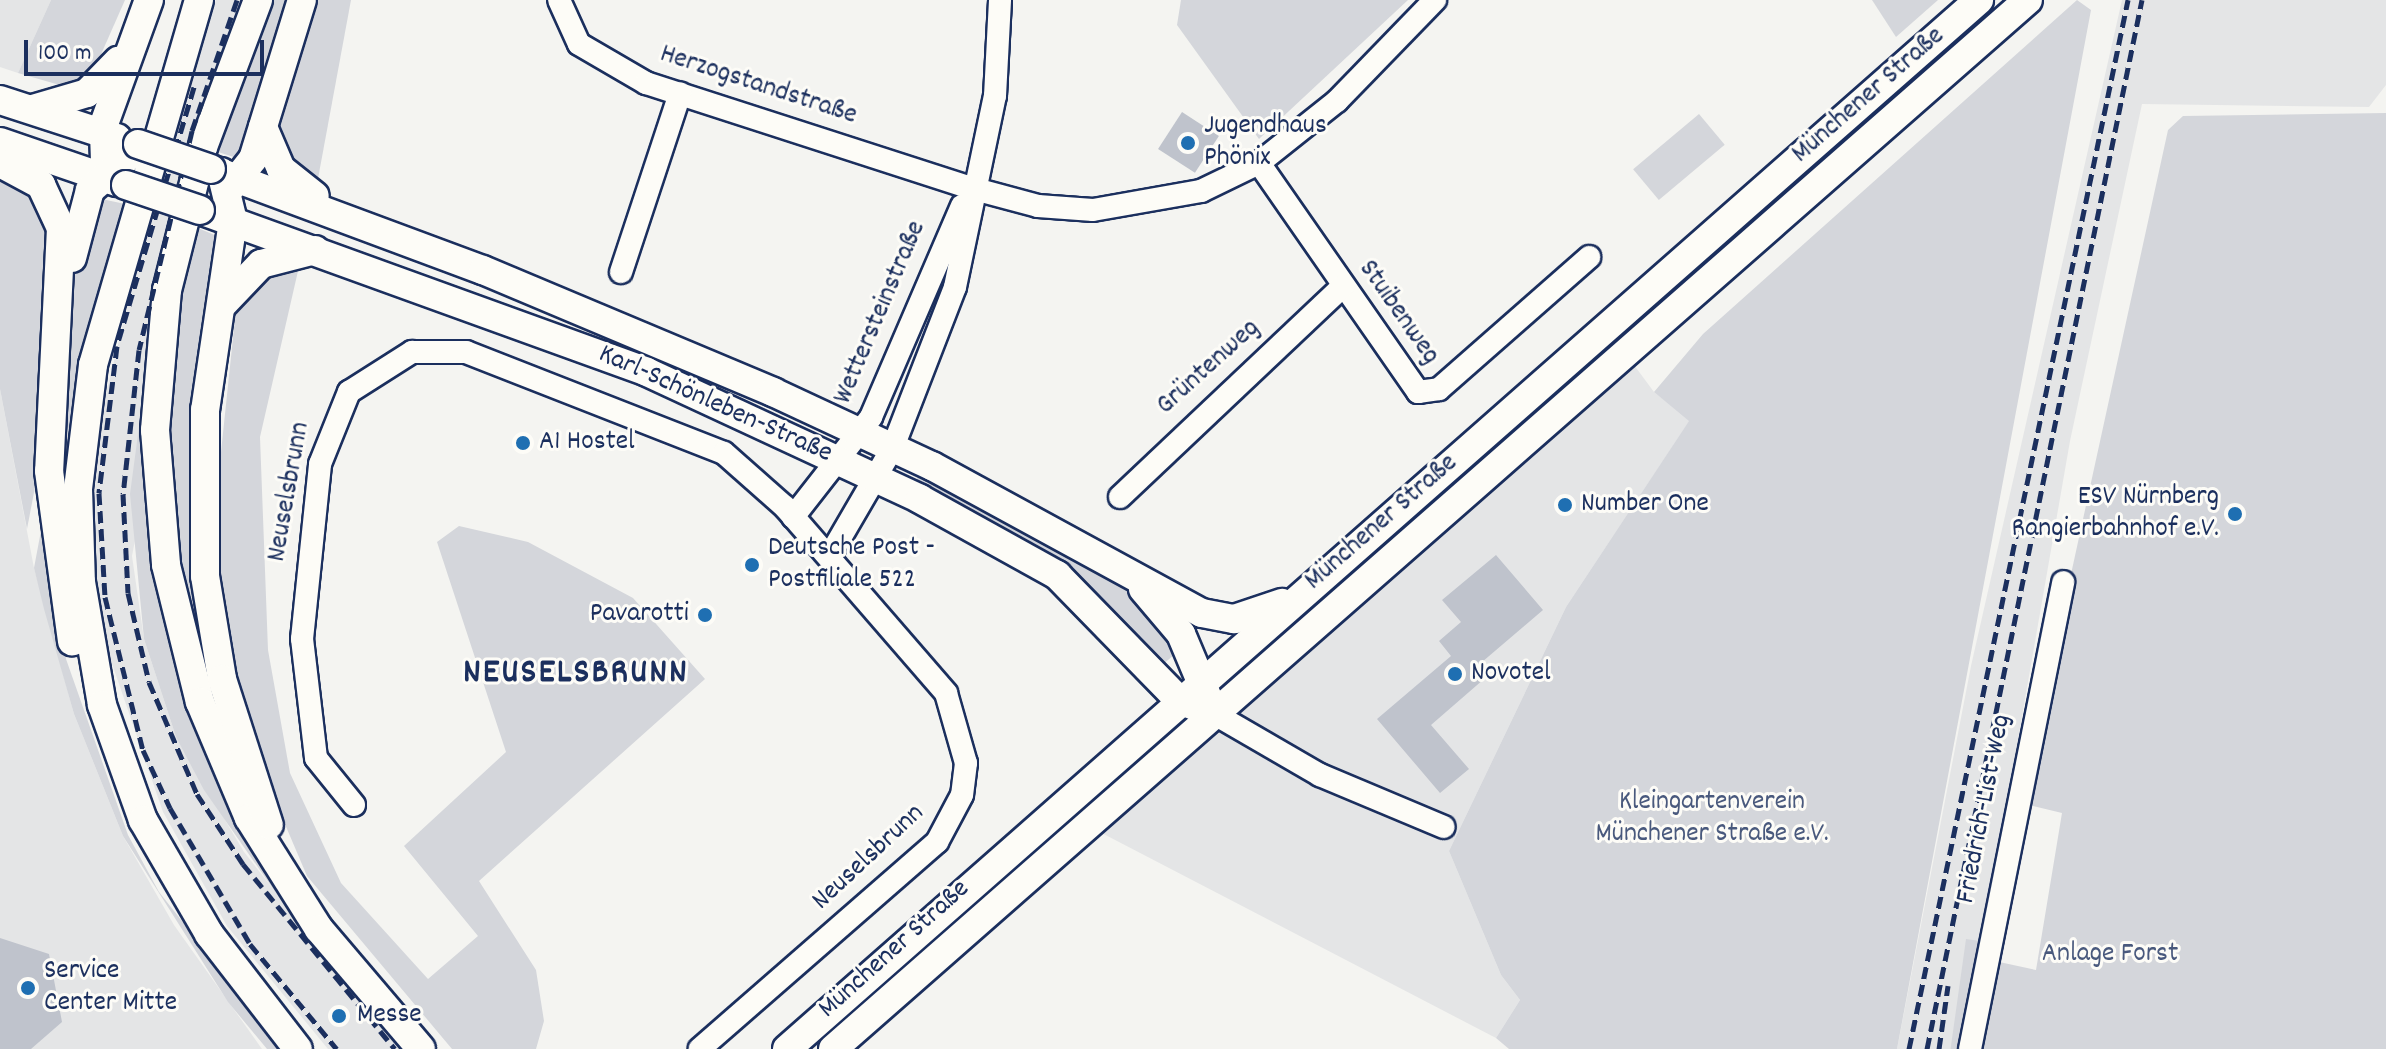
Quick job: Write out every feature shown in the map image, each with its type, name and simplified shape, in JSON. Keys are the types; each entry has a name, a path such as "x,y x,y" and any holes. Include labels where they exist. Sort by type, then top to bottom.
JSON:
{"main road":[{"path":"102,133 149,0"},
{"path":"102,705 79,558 86,408 122,249 199,0"},
{"path":"258,0 177,239 155,430 160,523 184,652 230,779 280,873 333,949 421,1049"},
{"path":"217,186 263,127 302,0"},
{"name":"Münchener Straße","path":"787,1049 1179,700 1979,0"},
{"name":"Münchener Straße","path":"833,1049 2028,0"},
{"path":"31,110 94,89 134,37"},
{"name":"Karl-Schönleben-Straße","path":"0,100 102,133 127,167 169,199 217,186"},
{"path":"263,127 281,169 349,218"},
{"name":"Karl-Schönleben-Straße","path":"0,142 217,186 349,218 893,447 1126,571 1225,619 1298,597"},
{"path":"0,163 31,178 52,200 61,228 61,295 49,412 53,530 68,634 102,705 133,795 176,883 298,1049"},
{"path":"61,295 87,196 127,167"},
{"name":"Karl-Schönleben-Straße","path":"217,186 233,221 632,366 877,478 1057,575 1179,700 1213,713"},
{"path":"233,221 203,433 208,609 229,705 280,873"},
{"path":"218,310 261,264 316,250"},
{"name":"Karl-Schönleben-Straße","path":"1126,571 1174,623 1202,681 1213,713"}],"street":[{"name":"Herzogstandstraße","path":"559,0 569,32 594,57 680,94 971,188 1038,206 1138,207 1201,191 1259,163 1337,101 1435,0"},
{"name":"Wettersteinstraße","path":"877,478 893,447 955,287 971,188 995,96 1000,0"},
{"path":"621,272 680,94"},
{"name":"Stuibenweg","path":"1259,163 1418,392 1439,389 1589,257"},
{"name":"Wettersteinstraße","path":"843,461 862,433 971,188"},
{"name":"Grüntenweg","path":"1120,497 1343,286"},
{"name":"Neuselsbrunn","path":"354,805 316,758 310,734 302,639 307,541 335,413 383,365 434,349 526,372 724,453 793,517 946,693 963,735 962,795 937,842 700,1049"},
{"path":"793,517 843,461"},
{"path":"829,557 877,478"},
{"name":"Friedrich-List-Weg","path":"1970,1049 2063,582"},
{"path":"1213,713 1320,775 1444,827"}],"shaded area":[{"path":"0,0 51,0 18,73 0,67"},
{"path":"216,0 246,0 229,45 132,556 144,639 176,737 244,852 400,1049 328,1049 227,926 163,812 107,649 93,560 97,431 169,134"},
{"path":"2122,0 2386,0 2386,85 2369,107 2142,104 2070,441 1964,1049 1897,1049 1971,666"},
{"path":"1614,338 1654,392 1690,420 1566,607 1449,851 1501,975 1520,1000 1496,1038 1067,815"},
{"path":"0,389 34,568 74,714 123,836 174,925 262,1049 0,1049"}],"green space":[{"path":"51,0 125,0 95,68 70,88 18,73"},
{"path":"270,0 351,0 317,184 212,150"},
{"path":"1181,0 1408,0 1259,139 1177,25"},
{"path":"1872,0 1938,0 1896,37"},
{"name":"Kleingartenverein Münchener Straße e.V.","path":"2077,0 2091,10 1897,1049 1509,1049 1496,1038 1520,1000 1501,975 1449,851 1566,607 1689,421 1654,392 1703,334"},
{"path":"1912,71 1920,80 1249,670 1244,665"},
{"name":"ESV Nürnberg Rangierbahnhof e.V.","path":"2386,113 2386,1049 1976,1049 1990,960 2036,970 2062,813 2021,803 2168,130 2183,116"},
{"path":"1699,114 1725,145 1659,200 1633,169"},
{"path":"0,171 23,180 54,216 41,456 27,529 0,389"},
{"path":"97,198 125,204 87,347 62,527 60,373 76,268"},
{"path":"193,226 217,236 211,703 173,547 167,440 176,296"},
{"path":"269,271 298,271 260,437 268,650 290,773 341,883 428,979 478,936 404,846 506,752 437,542 459,526 528,542 633,598 705,679 479,881 536,970 544,1021 536,1049 452,1049 307,876 239,716 212,538 236,309"},
{"path":"157,292 154,551 299,926 204,790 176,737 144,639 130,494"},
{"path":"918,477 1119,584 1143,600 1182,648 1161,666 914,485"},
{"path":"43,520 66,659 128,835 159,892 283,1049 267,1049 228,1002 123,836 74,714 44,609 34,568"},
{"path":"1966,939 1980,941 1965,1049 1951,1049"}],"building":[{"name":"Jugendhaus Phönix","path":"1182,112 1219,136 1195,173 1158,149"},
{"name":"Novotel","path":"1496,555 1543,610 1475,668 1484,679 1431,725 1469,769 1440,793 1377,719 1451,656 1439,641 1461,622 1442,600"},
{"name":"Service Center Mitte","path":"0,938 49,954 62,1022 31,1049 0,1049"}],"railway":[{"path":"237,0 192,131 139,350 123,494 128,593 149,682 197,794 243,864 395,1049"},
{"path":"1909,1049 2128,0"},
{"path":"1927,1049 2142,0"},
{"path":"194,87 117,346 99,493 105,597 143,750 170,808 250,944 337,1049"},
{"path":"1939,1049 1948,986"}],"place":[{"name":"Jugendhaus Phönix","path":"1188,143"},
{"name":"A1 Hostel","path":"523,443"},
{"name":"Number One","path":"1565,505"},
{"name":"ESV Nürnberg Rangierbahnhof e.V.","path":"2235,514"},
{"name":"Deutsche Post - Postfiliale 522","path":"752,565"},
{"name":"Pavarotti","path":"705,615"},
{"name":"Novotel","path":"1455,674"},
{"name":"Service Center Mitte","path":"28,988"},
{"name":"Messe","path":"339,1016"}],"district":[{"name":"NEUSELSBRUNN","path":"576,675"}],"park label":[{"name":"Anlage Forst","path":"2110,955"}]}
